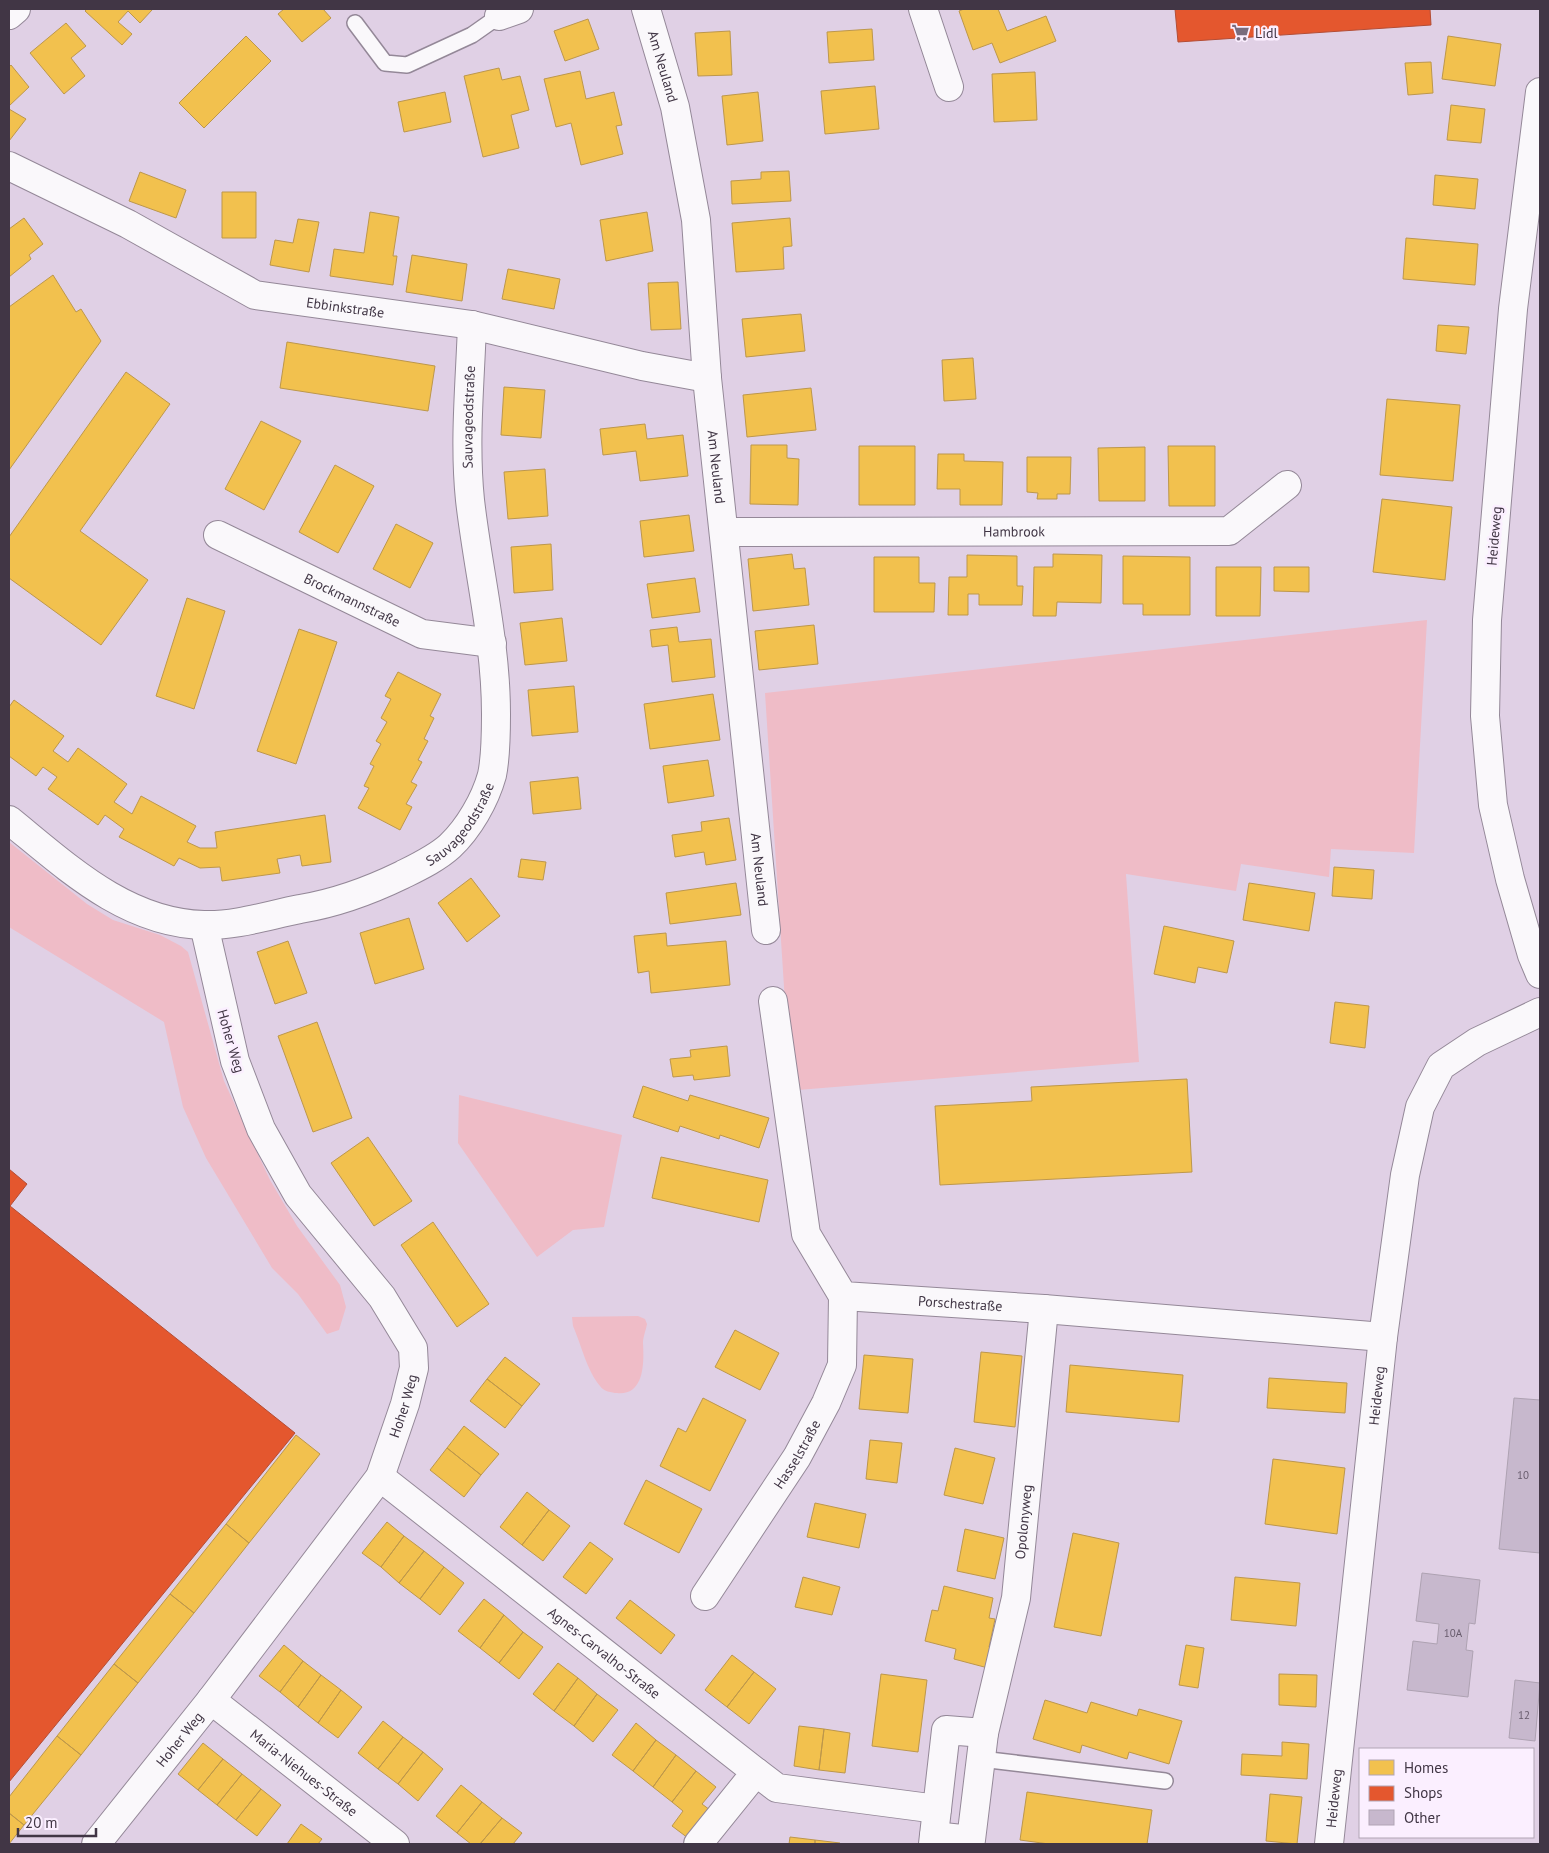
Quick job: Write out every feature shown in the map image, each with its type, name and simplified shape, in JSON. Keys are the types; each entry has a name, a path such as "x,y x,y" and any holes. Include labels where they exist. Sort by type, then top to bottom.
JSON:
{"street":[{"path":"9,15 16,9"},
{"name":"Am Neuland","path":"646,9 675,107 696,220 707,378 766,930"},
{"path":"923,9 949,87"},
{"name":"Heideweg","path":"1540,92 1535,166 1514,298 1487,620 1485,716 1493,805 1510,879 1532,955 1540,974"},
{"name":"Ebbinkstraße","path":"9,166 128,224 255,295 472,325 642,366 707,378"},
{"name":"Sauvageodstraße","path":"9,820 82,880 128,906 164,919 204,925 234,922 332,904 420,866 450,846 468,823 482,800 492,775 496,740 496,692 492,643 467,466 472,325"},
{"name":"Hambrook","path":"724,532 1229,531 1287,486"},
{"name":"Brockmannstraße","path":"218,535 422,634 492,643"},
{"name":"Hoher Weg","path":"96,1844 211,1700 380,1477 405,1404 414,1368 413,1348 382,1297 298,1195 261,1129 235,1061 204,925"},
{"path":"773,1001 806,1234 843,1296"},
{"name":"Heideweg","path":"1330,1844 1383,1337 1405,1175 1420,1107 1441,1066 1477,1042 1540,1012"},
{"name":"Porschestraße","path":"843,1296 1044,1309 1383,1337"},
{"name":"Hasselstraße","path":"705,1596 796,1458 826,1403 842,1365 843,1296"},
{"name":"Opolonyweg","path":"756,1772 777,1788 971,1840 983,1746 1016,1598 1044,1309"},
{"name":"Agnes-Carvalho-Straße","path":"380,1477 756,1772"},
{"name":"Maria-Niehues-Straße","path":"211,1700 395,1844"},
{"path":"935,1830 946,1730 983,1746"},
{"path":"698,1844 756,1772"}],"lane":[{"path":"355,23 386,63 398,66 407,65 472,35 509,13"},
{"path":"983,1746 1165,1781"}],"shaded area":[{"path":"1427,620 1414,853 1331,849 1329,877 1241,864 1236,891 1126,874 1139,1062 798,1090 785,1002 765,693"},
{"path":"9,842 87,904 113,920 160,935 188,952 224,1081 270,1180 297,1226 340,1285 346,1307 339,1330 327,1334 298,1294 272,1268 206,1158 183,1107 164,1022 9,927"},
{"path":"459,1095 622,1135 604,1227 573,1230 537,1257 458,1143"},
{"path":"638,1316 645,1319 647,1324 643,1341 643,1368 638,1383 633,1389 626,1392 615,1393 605,1390 595,1380 588,1365 573,1326 572,1317"}],"building: Homes":[{"path":"87,9 152,10 140,23 128,11 118,22 132,34 122,45 85,11"},
{"path":"284,9 323,9 331,18 302,42 278,14"},
{"path":"964,9 998,9 1007,31 1046,16 1056,41 1000,63 992,43 973,50 959,11"},
{"path":"588,19 599,49 565,61 554,31"},
{"path":"66,23 86,46 71,58 85,76 64,94 30,53"},
{"path":"872,29 874,60 829,63 827,32"},
{"path":"730,31 732,75 698,76 695,33"},
{"path":"246,36 271,61 204,128 179,103"},
{"path":"1448,36 1501,44 1495,86 1442,79"},
{"path":"1431,62 1433,93 1408,95 1405,63"},
{"path":"11,65 29,87 9,106 9,67"},
{"path":"499,68 502,80 520,76 529,110 511,115 519,148 483,157 464,76"},
{"path":"580,71 586,99 614,92 622,125 616,126 623,154 581,165 571,123 556,127 544,79"},
{"path":"1035,72 1037,120 994,122 992,74"},
{"path":"875,86 879,129 825,134 821,91"},
{"path":"445,92 451,122 404,132 398,102"},
{"path":"758,92 763,141 727,145 722,96"},
{"path":"1451,105 1485,109 1481,143 1447,140"},
{"path":"9,109 26,119 9,141"},
{"path":"789,171 791,201 732,204 731,181 761,179 761,172"},
{"path":"140,172 186,190 176,218 129,201"},
{"path":"1435,175 1478,179 1475,209 1433,205"},
{"path":"222,192 256,192 256,238 222,238"},
{"path":"370,212 399,217 393,256 397,256 393,285 330,276 334,249 364,253"},
{"path":"647,212 653,251 606,261 600,220"},
{"path":"24,218 43,244 29,255 31,259 9,277 9,229"},
{"path":"790,218 792,246 783,247 784,269 736,272 732,223"},
{"path":"298,219 319,222 309,272 270,265 275,240 293,243"},
{"path":"1406,238 1478,244 1475,285 1403,279"},
{"path":"412,255 467,264 462,301 406,292"},
{"path":"508,269 560,279 554,309 502,299"},
{"path":"53,275 76,312 81,309 101,341 9,470 9,307"},
{"path":"678,282 681,329 651,330 648,283"},
{"path":"801,314 805,351 746,357 742,319"},
{"path":"1438,325 1469,327 1466,354 1436,351"},
{"path":"287,342 435,366 428,411 280,388"},
{"path":"973,358 976,399 944,401 942,360"},
{"path":"126,372 170,404 80,531 148,580 101,645 9,578 9,537"},
{"path":"504,387 545,390 541,438 501,435"},
{"path":"811,388 816,430 747,437 743,395"},
{"path":"1387,399 1460,405 1453,481 1380,475"},
{"path":"261,421 301,441 264,510 225,489"},
{"path":"645,424 647,439 683,435 688,476 640,481 636,451 603,455 600,429"},
{"path":"751,445 787,445 787,458 799,459 798,505 750,504"},
{"path":"859,446 915,446 915,505 859,505"},
{"path":"1168,446 1215,446 1215,506 1169,506"},
{"path":"1145,447 1145,501 1099,501 1098,448"},
{"path":"938,454 964,454 964,461 1003,462 1002,505 960,505 960,489 937,489"},
{"path":"1027,457 1071,457 1070,494 1057,494 1057,499 1037,499 1038,493 1027,492"},
{"path":"335,465 374,486 338,553 299,532"},
{"path":"545,469 548,516 508,519 504,472"},
{"path":"1382,499 1452,507 1445,580 1373,572"},
{"path":"689,515 694,551 644,557 640,521"},
{"path":"396,524 433,543 410,588 373,569"},
{"path":"551,544 553,590 514,593 511,547"},
{"path":"792,554 794,569 805,568 809,605 753,611 748,559"},
{"path":"1053,554 1102,555 1101,603 1057,602 1056,616 1033,616 1034,567 1053,567"},
{"path":"967,555 1017,556 1017,586 1023,586 1022,605 979,605 979,594 968,594 968,615 948,615 949,577 967,577"},
{"path":"1123,556 1190,557 1190,615 1143,615 1143,604 1123,604"},
{"path":"874,557 919,557 919,583 935,583 934,612 874,612"},
{"path":"1216,567 1261,567 1260,616 1216,616"},
{"path":"1274,567 1309,567 1309,592 1274,591"},
{"path":"695,578 700,612 652,618 647,584"},
{"path":"187,598 225,611 194,709 156,696"},
{"path":"562,618 567,661 525,665 520,623"},
{"path":"814,625 818,664 759,670 755,631"},
{"path":"677,627 679,642 711,639 715,677 672,682 668,645 652,647 650,630"},
{"path":"299,629 337,642 296,764 257,751"},
{"path":"398,672 441,694 430,716 434,718 424,739 428,741 418,760 422,762 411,782 417,785 406,804 412,807 400,830 358,808 369,788 364,786 374,766 370,764 381,744 376,741 387,722 381,718 391,699 385,696"},
{"path":"574,686 578,732 532,736 528,690"},
{"path":"713,694 720,740 650,749 644,704"},
{"path":"14,700 64,736 53,751 68,762 78,748 127,784 114,802 132,814 141,796 196,826 187,842 200,848 217,848 215,832 325,815 331,862 302,866 300,855 277,859 280,873 222,881 220,867 200,868 179,858 174,866 119,837 124,829 105,815 98,825 48,789 57,777 43,767 36,776 9,756 9,707"},
{"path":"708,760 714,796 668,803 663,766"},
{"path":"578,777 581,809 533,814 530,782"},
{"path":"729,818 736,860 706,865 704,852 675,857 672,835 702,831 701,822"},
{"path":"521,859 546,862 543,880 518,877"},
{"path":"1334,867 1374,870 1372,899 1332,896"},
{"path":"471,878 500,916 467,942 438,903"},
{"path":"736,883 741,915 670,924 666,893"},
{"path":"1249,883 1315,893 1309,931 1243,920"},
{"path":"409,918 424,969 375,984 360,933"},
{"path":"1164,926 1234,941 1227,973 1198,967 1195,983 1154,974"},
{"path":"666,933 667,946 726,941 730,985 651,993 649,971 638,973 634,936"},
{"path":"288,941 307,993 275,1004 257,952"},
{"path":"1335,1002 1369,1006 1365,1048 1330,1043"},
{"path":"317,1022 352,1118 313,1132 278,1036"},
{"path":"727,1046 730,1076 694,1080 693,1075 673,1077 670,1059 691,1057 690,1050"},
{"path":"1187,1079 1192,1172 940,1185 935,1106 1032,1101 1031,1087"},
{"path":"643,1086 688,1101 690,1095 769,1118 759,1148 720,1135 719,1139 680,1126 678,1132 633,1117"},
{"path":"368,1137 412,1201 374,1226 331,1163"},
{"path":"661,1157 768,1180 759,1222 652,1198"},
{"path":"433,1222 489,1304 457,1327 401,1245"},
{"path":"735,1330 779,1353 760,1390 715,1367"},
{"path":"981,1352 1022,1356 1015,1427 974,1422"},
{"path":"864,1355 913,1359 908,1413 859,1409"},
{"path":"505,1357 540,1384 522,1406 487,1379"},
{"path":"1070,1365 1183,1375 1179,1422 1066,1412"},
{"path":"1269,1378 1347,1383 1345,1413 1267,1408"},
{"path":"487,1379 522,1406 505,1428 470,1401"},
{"path":"703,1398 746,1420 710,1491 660,1466 678,1428 686,1432"},
{"path":"464,1426 499,1454 481,1475 447,1448"},
{"path":"296,1435 320,1454 249,1543 226,1524"},
{"path":"870,1440 902,1443 897,1483 866,1479"},
{"path":"447,1448 481,1475 464,1497 430,1470"},
{"path":"955,1448 995,1458 983,1504 944,1495"},
{"path":"1273,1459 1345,1468 1337,1534 1265,1524"},
{"path":"646,1480 702,1509 679,1553 624,1524"},
{"path":"527,1492 549,1510 522,1545 500,1527"},
{"path":"815,1503 866,1514 859,1548 807,1537"},
{"path":"549,1510 570,1526 543,1561 522,1545"},
{"path":"387,1522 404,1536 381,1567 362,1553"},
{"path":"226,1524 249,1543 194,1613 170,1594"},
{"path":"965,1529 1004,1538 995,1579 957,1571"},
{"path":"1073,1533 1119,1543 1101,1636 1054,1627"},
{"path":"404,1536 424,1551 399,1583 381,1567"},
{"path":"590,1542 613,1559 586,1594 563,1577"},
{"path":"424,1551 444,1567 420,1599 399,1583"},
{"path":"444,1567 464,1583 440,1615 420,1599"},
{"path":"803,1577 840,1587 832,1615 795,1607"},
{"path":"1235,1577 1300,1583 1296,1626 1231,1620"},
{"path":"944,1586 993,1598 989,1618 995,1619 989,1647 993,1648 988,1668 954,1659 956,1649 925,1641 932,1610 938,1611"},
{"path":"170,1594 194,1613 138,1683 114,1664"},
{"path":"484,1599 504,1615 480,1648 458,1631"},
{"path":"630,1600 675,1635 661,1654 616,1618"},
{"path":"504,1615 523,1632 499,1663 480,1648"},
{"path":"523,1632 543,1647 519,1679 499,1663"},
{"path":"284,1645 303,1661 280,1692 259,1676"},
{"path":"1186,1645 1204,1648 1198,1688 1179,1685"},
{"path":"732,1655 754,1672 727,1707 705,1690"},
{"path":"303,1661 321,1675 298,1707 280,1692"},
{"path":"558,1663 578,1678 554,1711 533,1694"},
{"path":"114,1664 138,1683 81,1755 57,1736"},
{"path":"754,1672 776,1689 749,1724 727,1707"},
{"path":"881,1674 927,1680 918,1752 872,1746"},
{"path":"1279,1674 1317,1675 1316,1707 1279,1705"},
{"path":"321,1675 341,1690 318,1723 298,1707"},
{"path":"578,1678 597,1694 574,1726 554,1711"},
{"path":"341,1690 362,1707 338,1738 318,1723"},
{"path":"597,1694 618,1710 593,1742 574,1726"},
{"path":"1045,1700 1087,1713 1091,1702 1137,1716 1139,1709 1182,1721 1169,1764 1129,1752 1127,1759 1082,1745 1080,1753 1033,1739"},
{"path":"383,1721 403,1737 378,1769 358,1753"},
{"path":"636,1723 656,1740 633,1771 612,1755"},
{"path":"799,1726 824,1729 819,1770 794,1766"},
{"path":"824,1729 850,1733 845,1773 819,1770"},
{"path":"57,1736 81,1755 24,1825 9,1813 9,1797"},
{"path":"403,1737 423,1752 398,1784 378,1769"},
{"path":"656,1740 676,1755 653,1787 633,1771"},
{"path":"1282,1742 1309,1744 1307,1779 1241,1775 1242,1754 1282,1756"},
{"path":"203,1743 223,1759 198,1790 178,1774"},
{"path":"423,1752 443,1769 418,1801 398,1784"},
{"path":"676,1755 696,1771 672,1802 653,1787"},
{"path":"223,1759 242,1774 217,1805 198,1790"},
{"path":"696,1771 716,1787 702,1804 710,1810 688,1838 672,1826 683,1811 672,1802"},
{"path":"242,1774 261,1789 236,1820 217,1805"},
{"path":"461,1785 482,1802 457,1833 436,1816"},
{"path":"261,1789 281,1805 257,1836 236,1820"},
{"path":"1027,1792 1152,1810 1147,1844 1049,1844 1020,1840"},
{"path":"1270,1794 1302,1797 1297,1844 1266,1841"},
{"path":"482,1802 502,1818 480,1844 471,1844 457,1833"},
{"path":"9,1813 24,1825 9,1844"},
{"path":"502,1818 522,1833 513,1844 480,1844"},
{"path":"301,1824 322,1839 318,1844 287,1844"},
{"path":"790,1837 815,1840 815,1844 789,1844"},
{"path":"815,1840 840,1843 840,1844 815,1844"}],"building: Shops":[{"name":"Lidl","path":"1175,9 1430,9 1431,25 1178,42"},
{"path":"9,1169 27,1184 10,1206 295,1433 9,1782"}],"building: Other":[{"path":"1514,1398 1540,1400 1540,1553 1499,1549"},
{"path":"1422,1573 1480,1580 1475,1624 1469,1623 1466,1650 1473,1651 1468,1697 1407,1690 1413,1641 1437,1644 1439,1624 1416,1621"},
{"path":"1515,1680 1540,1683 1535,1741 1509,1738"}],"place":[{"name":"Lidl","path":"1241,33"}]}
